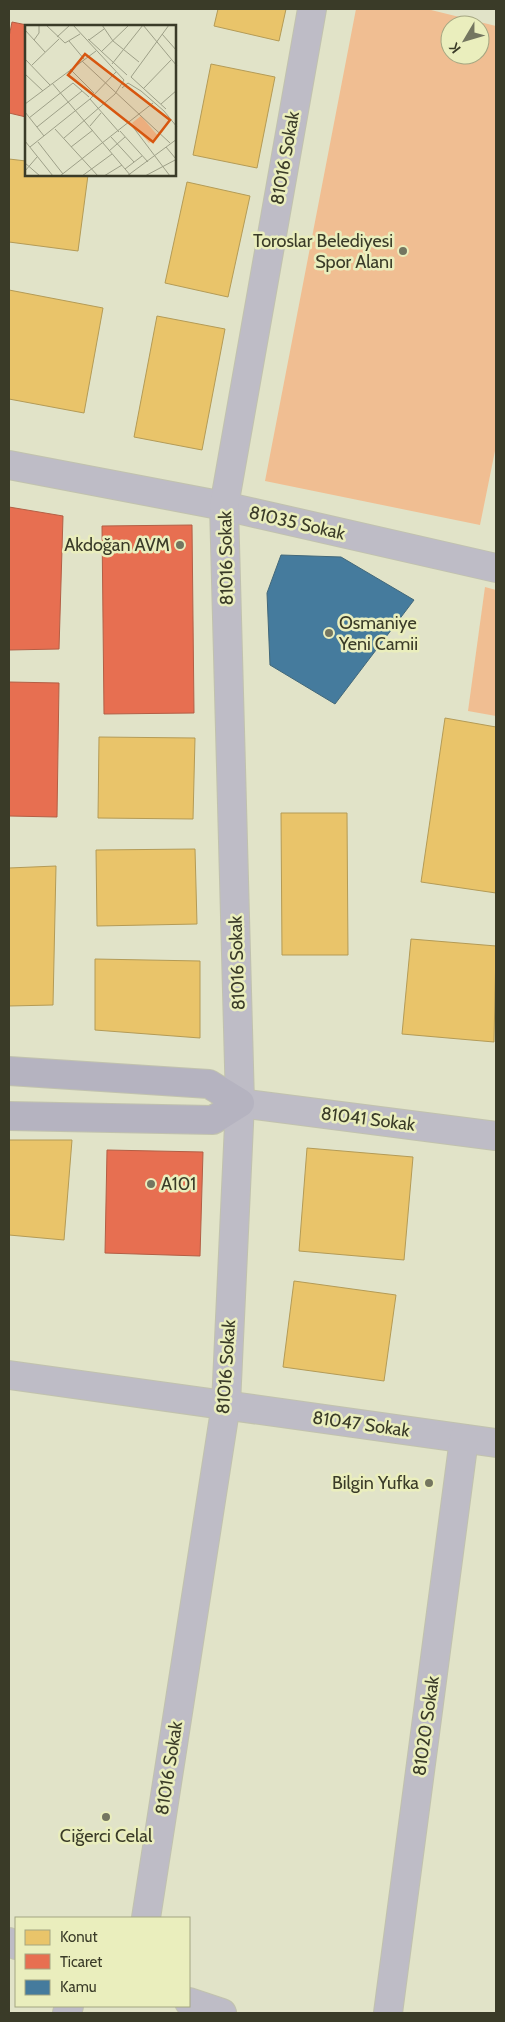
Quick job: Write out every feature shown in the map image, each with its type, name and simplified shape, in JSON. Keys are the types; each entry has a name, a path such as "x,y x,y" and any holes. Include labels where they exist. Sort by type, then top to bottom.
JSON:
{"main road":[{"path":"9,1071 210,1084 240,1102 213,1120 9,1116"}],"street":[{"name":"81016 Sokak","path":"146,1917 226,1404 240,1102 224,506 312,9"},
{"name":"81035 Sokak","path":"9,465 224,506 496,566"},
{"name":"81041 Sokak","path":"240,1102 496,1136"},
{"name":"81047 Sokak","path":"9,1375 496,1443"},
{"name":"81020 Sokak","path":"388,2013 464,1439"},
{"path":"190,2002 222,2013"}],"shaded area":[{"name":"Toroslar Belediyesi Spor Alanı","path":"356,9 427,9 451,15 440,15 440,65 490,65 490,25 496,26 496,446 480,525 265,481"},
{"path":"485,587 496,590 496,716 468,711"}],"building: Konut":[{"path":"218,9 286,9 279,41 214,26"},
{"path":"211,64 275,77 257,168 193,155"},
{"path":"9,159 25,161 25,176 88,176 78,251 9,242"},
{"path":"187,182 250,196 228,297 165,283"},
{"path":"9,290 103,308 84,413 9,399"},
{"path":"157,316 225,329 202,450 134,437"},
{"path":"445,718 496,727 496,893 421,882"},
{"path":"99,737 195,738 193,819 98,818"},
{"path":"281,813 347,813 348,955 282,955"},
{"path":"195,849 197,924 97,926 96,850"},
{"path":"56,866 53,1005 9,1006 9,868"},
{"path":"411,939 496,946 494,1042 402,1034"},
{"path":"95,959 200,961 200,1038 95,1030"},
{"path":"9,1140 72,1140 64,1240 9,1235"},
{"path":"307,1148 413,1157 404,1260 299,1251"},
{"path":"294,1281 396,1295 384,1381 283,1367"}],"building: Ticaret":[{"path":"12,22 27,25 25,25 25,117 9,113 9,37"},
{"path":"9,507 63,516 59,649 9,650"},
{"path":"192,525 194,713 104,714 102,526"},
{"path":"9,682 59,683 57,817 9,816"},
{"path":"107,1150 203,1152 200,1256 105,1253"}],"building: Kamu":[{"name":"Osmaniye Yeni Camii","path":"281,555 341,557 414,600 335,704 270,665 267,593"}],"place":[{"name":"Toroslar Belediyesi Spor Alanı","path":"403,251"},
{"name":"Akdoğan AVM","path":"180,545"},
{"name":"Osmaniye Yeni Camii","path":"329,633"},
{"name":"A101","path":"151,1184"},
{"name":"Bilgin Yufka","path":"429,1483"},
{"name":"Ciğerci Celal","path":"106,1817"}]}
